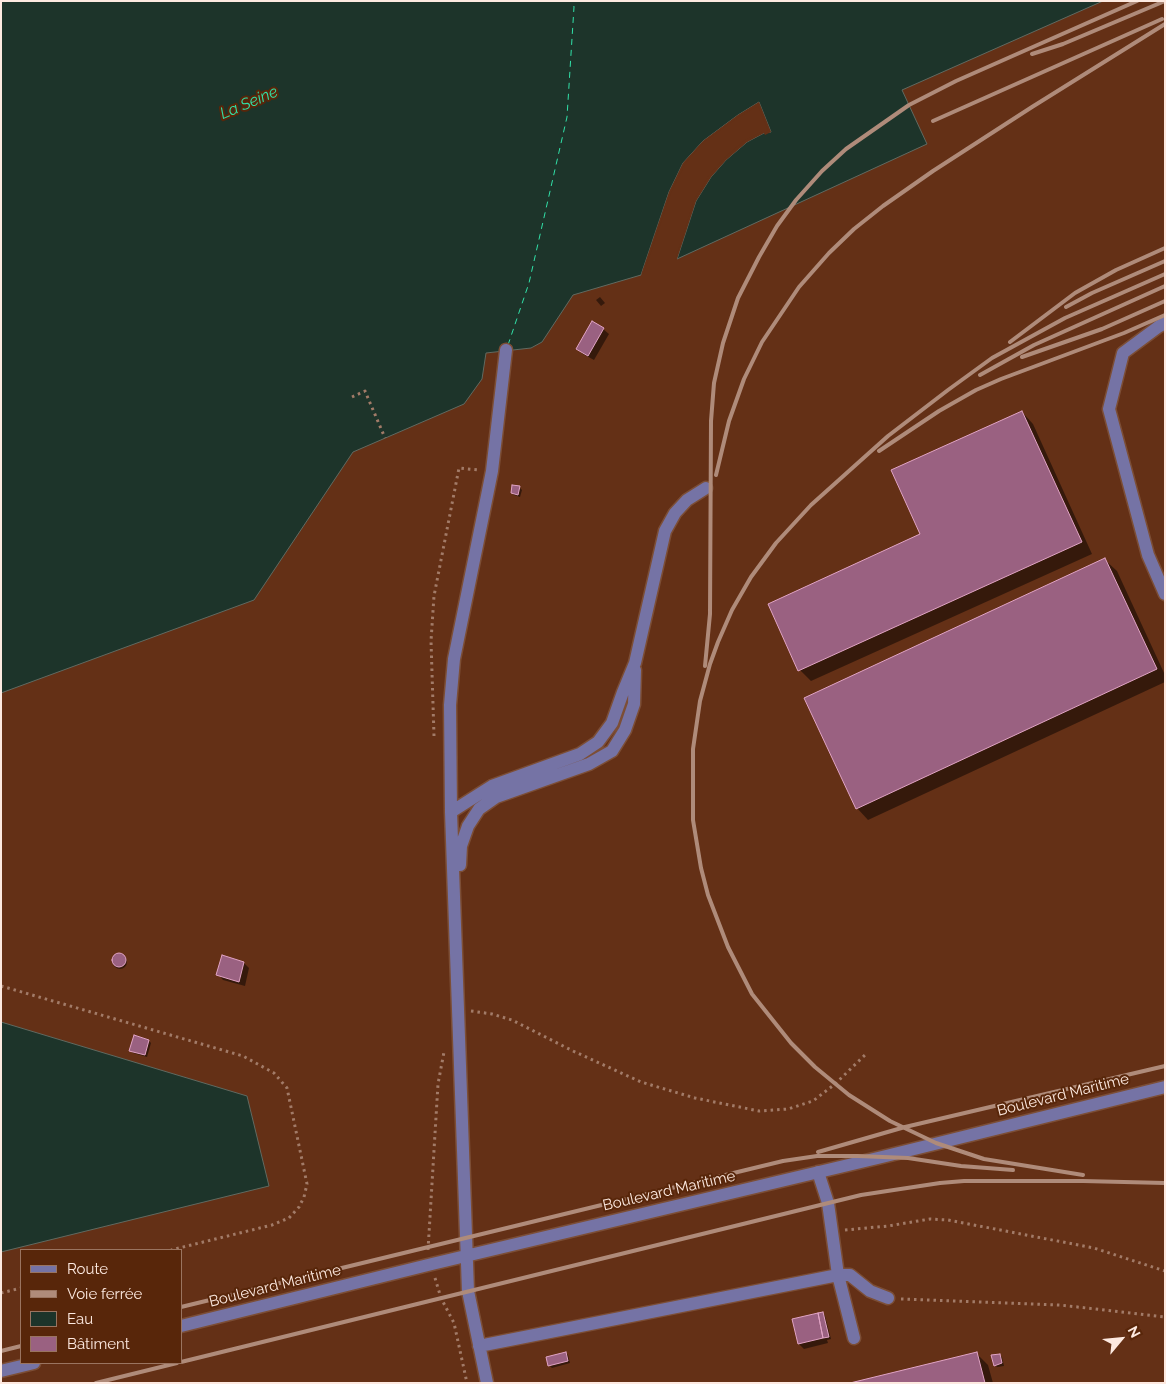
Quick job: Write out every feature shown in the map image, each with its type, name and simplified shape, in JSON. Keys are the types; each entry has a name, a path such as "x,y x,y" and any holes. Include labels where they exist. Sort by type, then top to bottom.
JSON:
{"street":[{"path":"1162,325 1123,353 1108,409 1148,555 1165,594"},
{"path":"487,1383 468,1291 466,1256 451,812 450,705 454,660 492,472 506,350"},
{"path":"451,812 492,786 580,754 598,742 612,723 635,663 665,532 674,513 687,500 706,488"},
{"path":"454,907 460,880 461,846 468,826 479,808 496,797 589,764 612,751 625,730 634,704 635,663"},
{"name":"Boulevard Maritime","path":"182,1326 1165,1087"},
{"path":"818,1172 828,1203 838,1274 854,1338"},
{"path":"479,1346 838,1274 850,1275 870,1291 888,1298"},
{"path":"1,1371 30,1364"}],"path":[{"path":"352,397 365,391 385,438"},
{"path":"1,986 243,1056 274,1073 288,1088 307,1184 300,1207 288,1218 272,1225 175,1249"},
{"path":"458,1009 492,1014 512,1020 573,1051 641,1082 695,1098 759,1111 788,1109 813,1101 835,1084 864,1055"},
{"path":"832,1231 888,1226 930,1219 948,1220 1094,1248 1165,1271"},
{"path":"432,1264 441,1298 454,1323 467,1383"},
{"path":"1,1293 20,1288"},
{"path":"888,1298 1060,1305 1165,1317"}],"water":[{"name":"La Seine","path":"1,1 1103,1 902,90 927,144 677,259 696,201 711,177 726,160 747,142 764,133 771,132 759,102 738,115 703,141 683,163 669,192 641,275 573,295 542,342 531,348 486,353 482,379 464,404 353,452 254,600 1,693"},
{"path":"1,1022 247,1096 269,1186 1,1252"}],"pier":[{"path":"759,102 771,132 765,135 764,133 747,142 726,160 711,177 696,201 677,259 675,260 694,200 709,175 724,158 745,140 763,131 768,131 758,106 704,142 685,164 671,193 644,273 641,275 669,192 683,163 703,141"}],"building":[{"path":"592,321 604,328 588,356 576,349"},
{"path":"1022,411 1082,542 798,671 768,604 920,534 891,470"},
{"path":"512,485 520,486 518,495 511,493"},
{"path":"1105,558 1157,669 856,809 804,698"},
{"path":"116,953 122,953 126,960 122,967 116,967 112,963 112,957"},
{"path":"222,955 244,962 239,982 216,975"},
{"path":"134,1035 149,1040 145,1055 129,1051"},
{"path":"823,1312 829,1337 823,1338 818,1313"},
{"path":"818,1313 823,1338 798,1344 792,1319"},
{"path":"566,1352 568,1361 548,1366 546,1357"},
{"path":"977,1352 985,1383 850,1383"},
{"path":"1000,1354 1002,1363 994,1366 991,1355"}],"ferry route":[{"path":"508,345 529,283 567,117 573,1"}],"railway":[{"path":"705,666 710,614 711,421 714,383 723,343 738,298 777,226 796,200 822,171 846,149 909,105 956,81 1137,1"},
{"path":"1032,54 1063,44 1165,1"},
{"path":"933,121 1162,19"},
{"path":"716,475 729,421 744,379 762,342 799,287 829,253 854,229 883,206 933,171 1165,24"},
{"path":"1010,342 1075,293 1116,270 1165,248"},
{"path":"1066,307 1092,293 1165,261"},
{"path":"1083,1175 984,1159 936,1143 890,1121 849,1095 815,1067 791,1043 752,994 728,947 708,895 701,868 693,820 693,749 700,701 710,664 732,610 751,577 776,543 811,505 888,436 992,358 1065,318 1165,274"},
{"path":"980,375 1034,345 1165,286"},
{"path":"1022,357 1102,329 1165,301"},
{"path":"879,451 939,411 976,390 1124,333 1165,315"},
{"path":"818,1152 905,1127 1165,1066"},
{"path":"182,1307 783,1161 817,1156 858,1156 908,1158 961,1166 1013,1170"},
{"path":"182,1362 861,1195 964,1181 1165,1183"},
{"path":"1,1351 20,1346"},
{"path":"96,1383 173,1364"}]}
